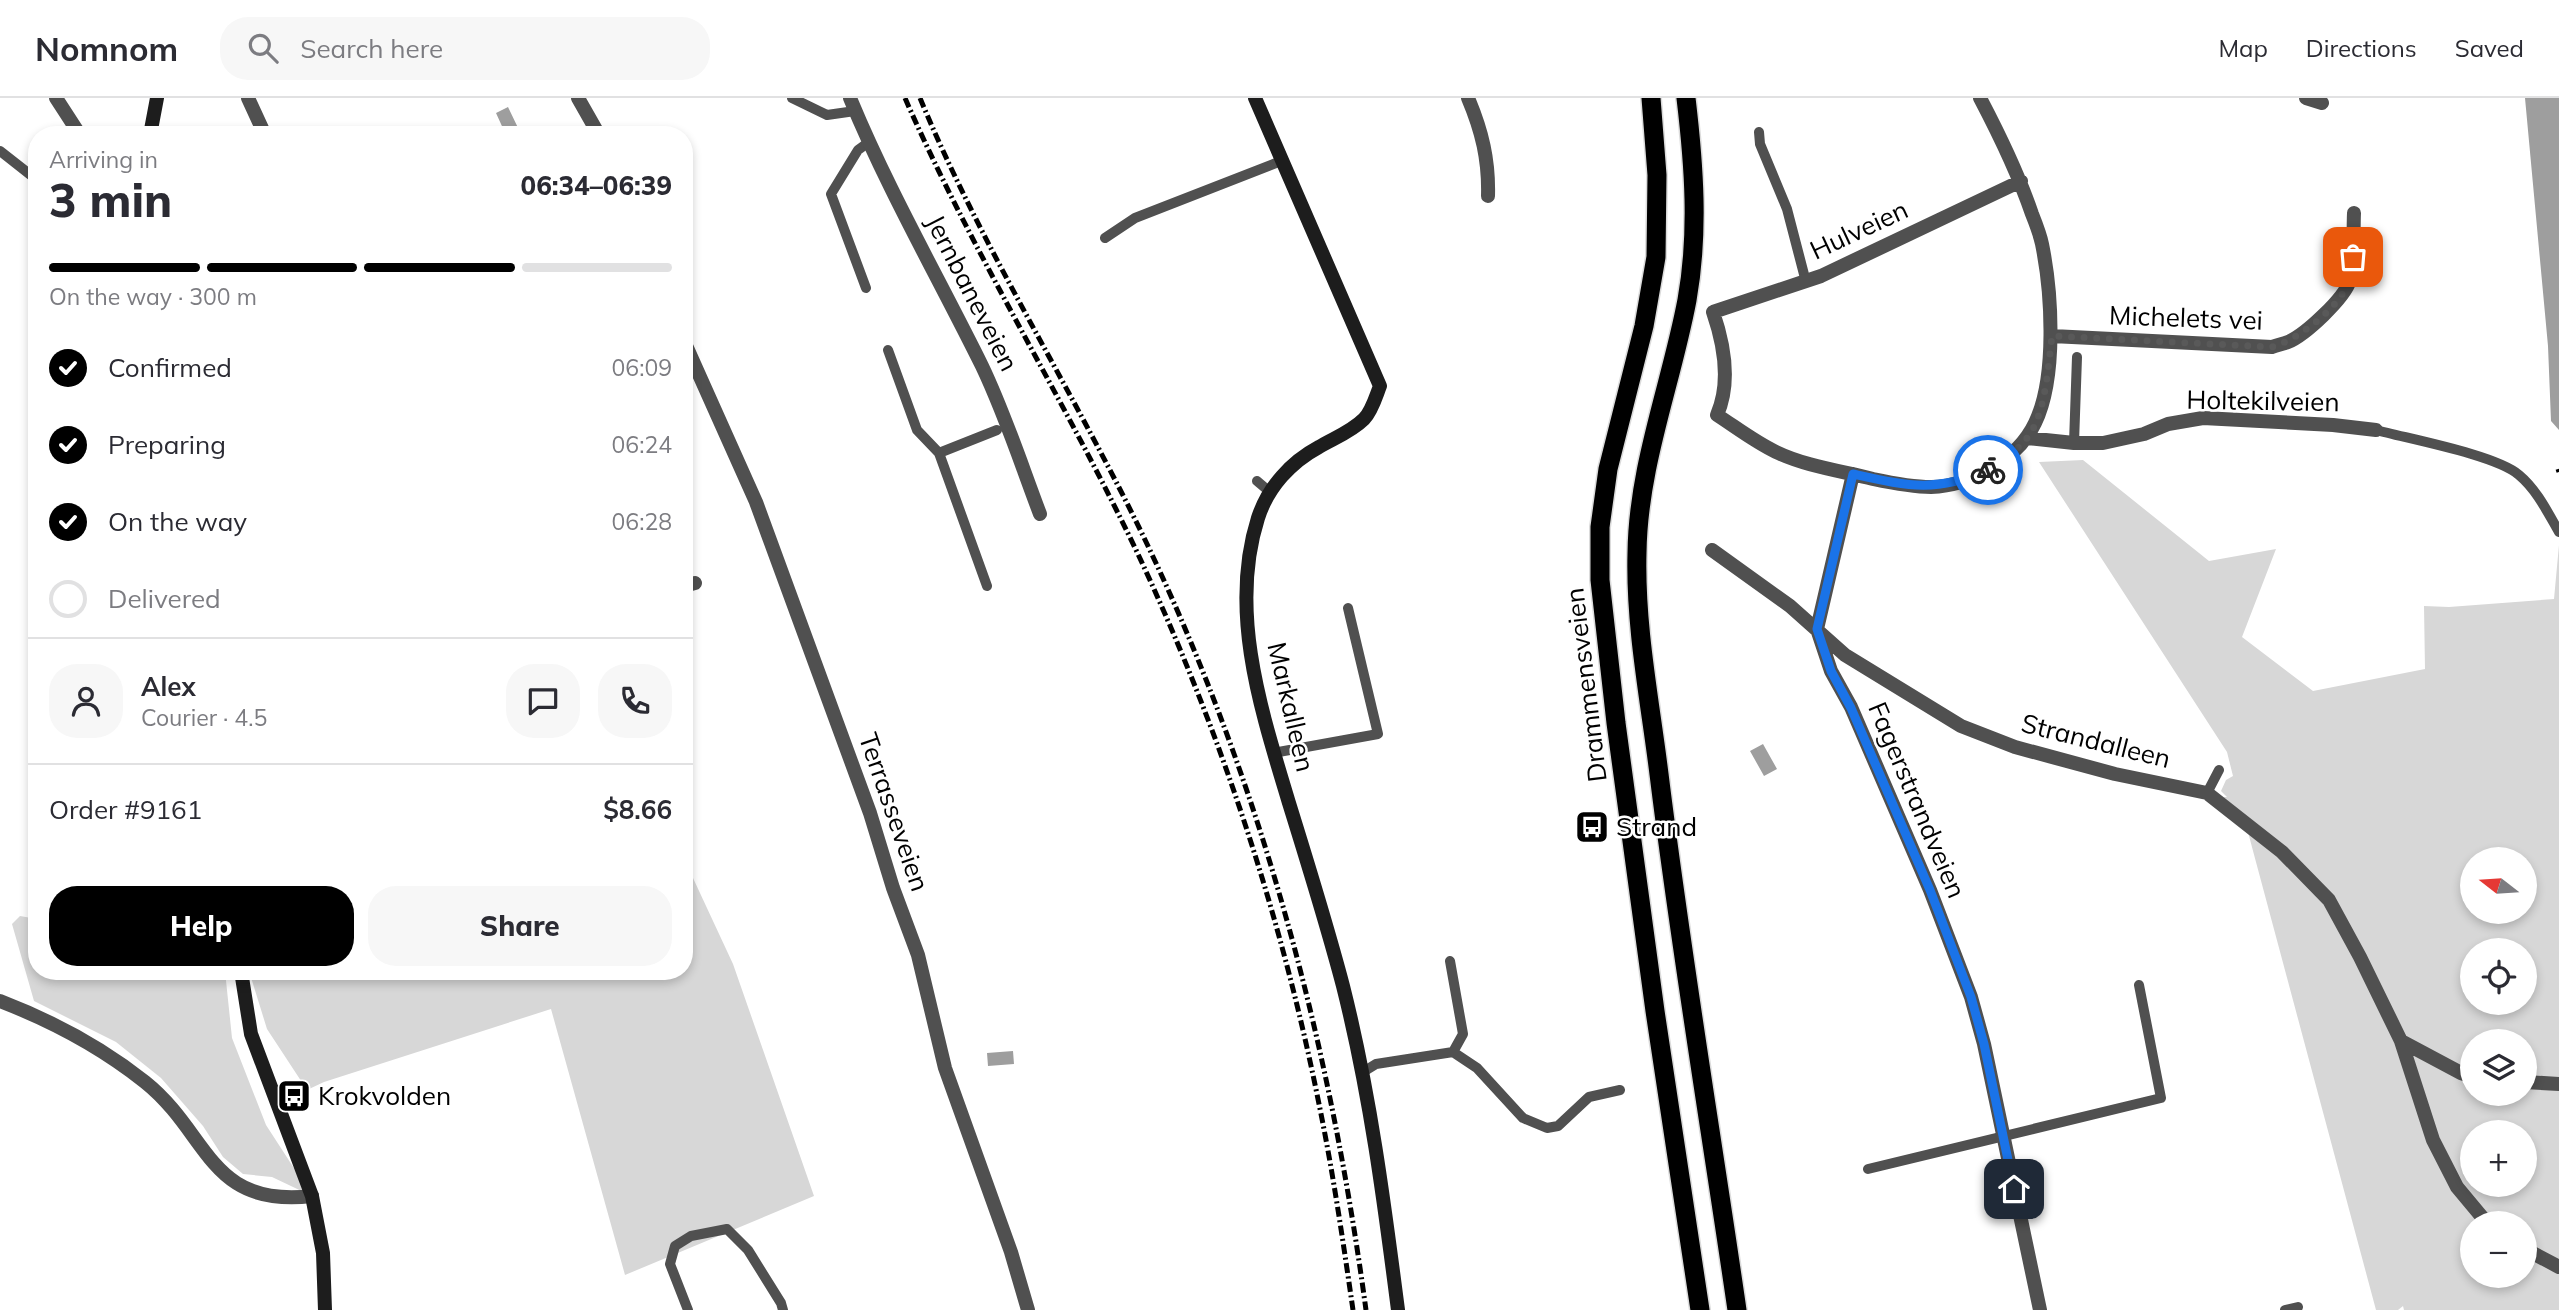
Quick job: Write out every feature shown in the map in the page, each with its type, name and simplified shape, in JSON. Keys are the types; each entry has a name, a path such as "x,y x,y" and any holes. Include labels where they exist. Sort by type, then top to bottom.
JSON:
{"highway":[{"name":"Drammensveien","path":"1651,98 1657,175 1656,257 1644,326 1606,478 1600,527 1600,580 1654,1011 1700,1310"},
{"path":"1686,98 1695,219 1693,260 1680,336 1644,475 1638,530 1637,578 1665,824 1737,1310"}],"main road":[{"path":"152,126 157,98"},
{"name":"Markalleen","path":"1255,98 1380,386 1366,417 1301,459 1270,492 1258,517 1254,536 1249,574 1248,618 1258,696 1325,922 1363,1072 1398,1310"},
{"path":"242,980 254,1044 312,1196 323,1253 325,1310"}],"street":[{"path":"56,98 74,126"},
{"path":"248,98 261,126"},
{"path":"578,98 594,126"},
{"path":"1468,98 1484,142 1489,172 1488,196"},
{"path":"1817,629 1853,474 1931,487 1959,482 1989,470 2027,439 2037,421 2046,383 2052,336 2042,243 2021,181 1980,98"},
{"path":"2306,98 2322,103"},
{"name":"Jernbaneveien","path":"853,105 998,401 1040,514"},
{"name":"Hulveien","path":"1853,474 1778,453 1717,415 1725,391 1725,374 1719,328 1713,312 1806,282 2021,181"},
{"name":"Michelets vei","path":"2052,336 2272,347 2290,342 2314,324 2340,297 2349,283 2353,257 2354,213"},
{"name":"Terrasseveien","path":"693,361 756,502 870,813 893,888 918,955 945,1069 1011,1252 1028,1310"},
{"name":"Holtekilveien","path":"2027,439 2103,443 2144,434 2168,424 2203,418 2376,430"},
{"name":"Strandalleen","path":"1712,550 1817,629 1845,655 1961,726 2015,747 2115,774 2207,793 2282,852 2329,901 2360,957 2401,1041 2433,1140 2457,1187 2477,1211"},
{"name":"Fagerstrandveien","path":"1817,629 1831,671 1851,708 1955,952 1984,1044 2040,1310"},
{"path":"0,1001 60,1026 147,1084 174,1110 210,1159 241,1187 263,1195 294,1198 312,1196"},
{"path":"2401,1041 2460,1073"},
{"path":"2537,1083 2559,1084"},
{"path":"2537,1255 2559,1267"}],"lane":[{"path":"792,98 827,115 853,105"},
{"path":"1759,132 1760,144 1787,209 1806,282"},
{"path":"866,288 831,194 858,150 869,142"},
{"path":"0,152 28,173"},
{"path":"1105,238 1135,218 1281,161"},
{"path":"888,350 917,430 939,453 987,586"},
{"path":"2074,443 2077,357"},
{"path":"939,453 997,430"},
{"path":"2376,430 2498,462 2519,474 2538,496 2559,532"},
{"path":"1257,481 1270,492"},
{"path":"1273,753 1378,734 1348,608"},
{"path":"2207,793 2218,770"},
{"path":"1450,961 1463,1034 1453,1052"},
{"path":"1868,1169 2161,1098 2139,985"},
{"path":"1363,1072 1376,1063 1453,1052 1477,1068 1523,1118 1547,1128 1558,1126 1589,1097 1620,1090"},
{"path":"688,1310 670,1264 675,1246 691,1236 727,1229 748,1250 783,1310"},
{"path":"2285,1310 2298,1307"}],"shaded area":[{"path":"2525,98 2559,98 2559,430 2551,421 2548,346"},
{"path":"508,107 517,126 502,126 496,113"},
{"path":"2083,460 2209,561 2276,549 2242,637 2313,691 2425,669 2424,606 2449,607 2554,599 2559,545 2559,1310 2404,1310 2403,1306 2398,1310 2376,1310 2245,821 2223,797 2227,797 2221,791 2226,780 2233,776 2227,752 2039,462"},
{"path":"1763,744 1777,769 1764,776 1750,751"},
{"path":"693,878 733,964 814,1196 625,1275 551,1009 324,1082 307,1090 267,1029 252,980 693,980"},
{"path":"20,916 28,917 28,980 12,924"},
{"path":"28,980 226,980 232,1038 266,1125 312,1196 272,1177 243,1174 223,1157 203,1126 161,1078 116,1042 34,1001"},
{"path":"1013,1051 1014,1064 988,1066 987,1053"}],"railway":[{"path":"905,98 989,270 1080,438 1137,552 1167,618 1221,753 1266,892 1304,1033 1329,1155 1353,1310"},
{"path":"920,98 945,156 1001,268 1148,546 1226,730 1287,919 1312,1015 1351,1211 1366,1310"}],"way so far":[{"path":"1988,470 2027,439 2037,421 2046,383 2052,336 2272,347 2290,342 2314,324 2340,297 2349,283 2353,257"}],"place":[{"name":"Strand","path":"1592,827"},
{"name":"Krokvolden","path":"294,1096"}],"route":[{"path":"1988,470 1959,482 1931,487 1853,474 1817,629 1831,671 1851,708 1930,890 1971,997 1984,1044 2014,1189"}]}
